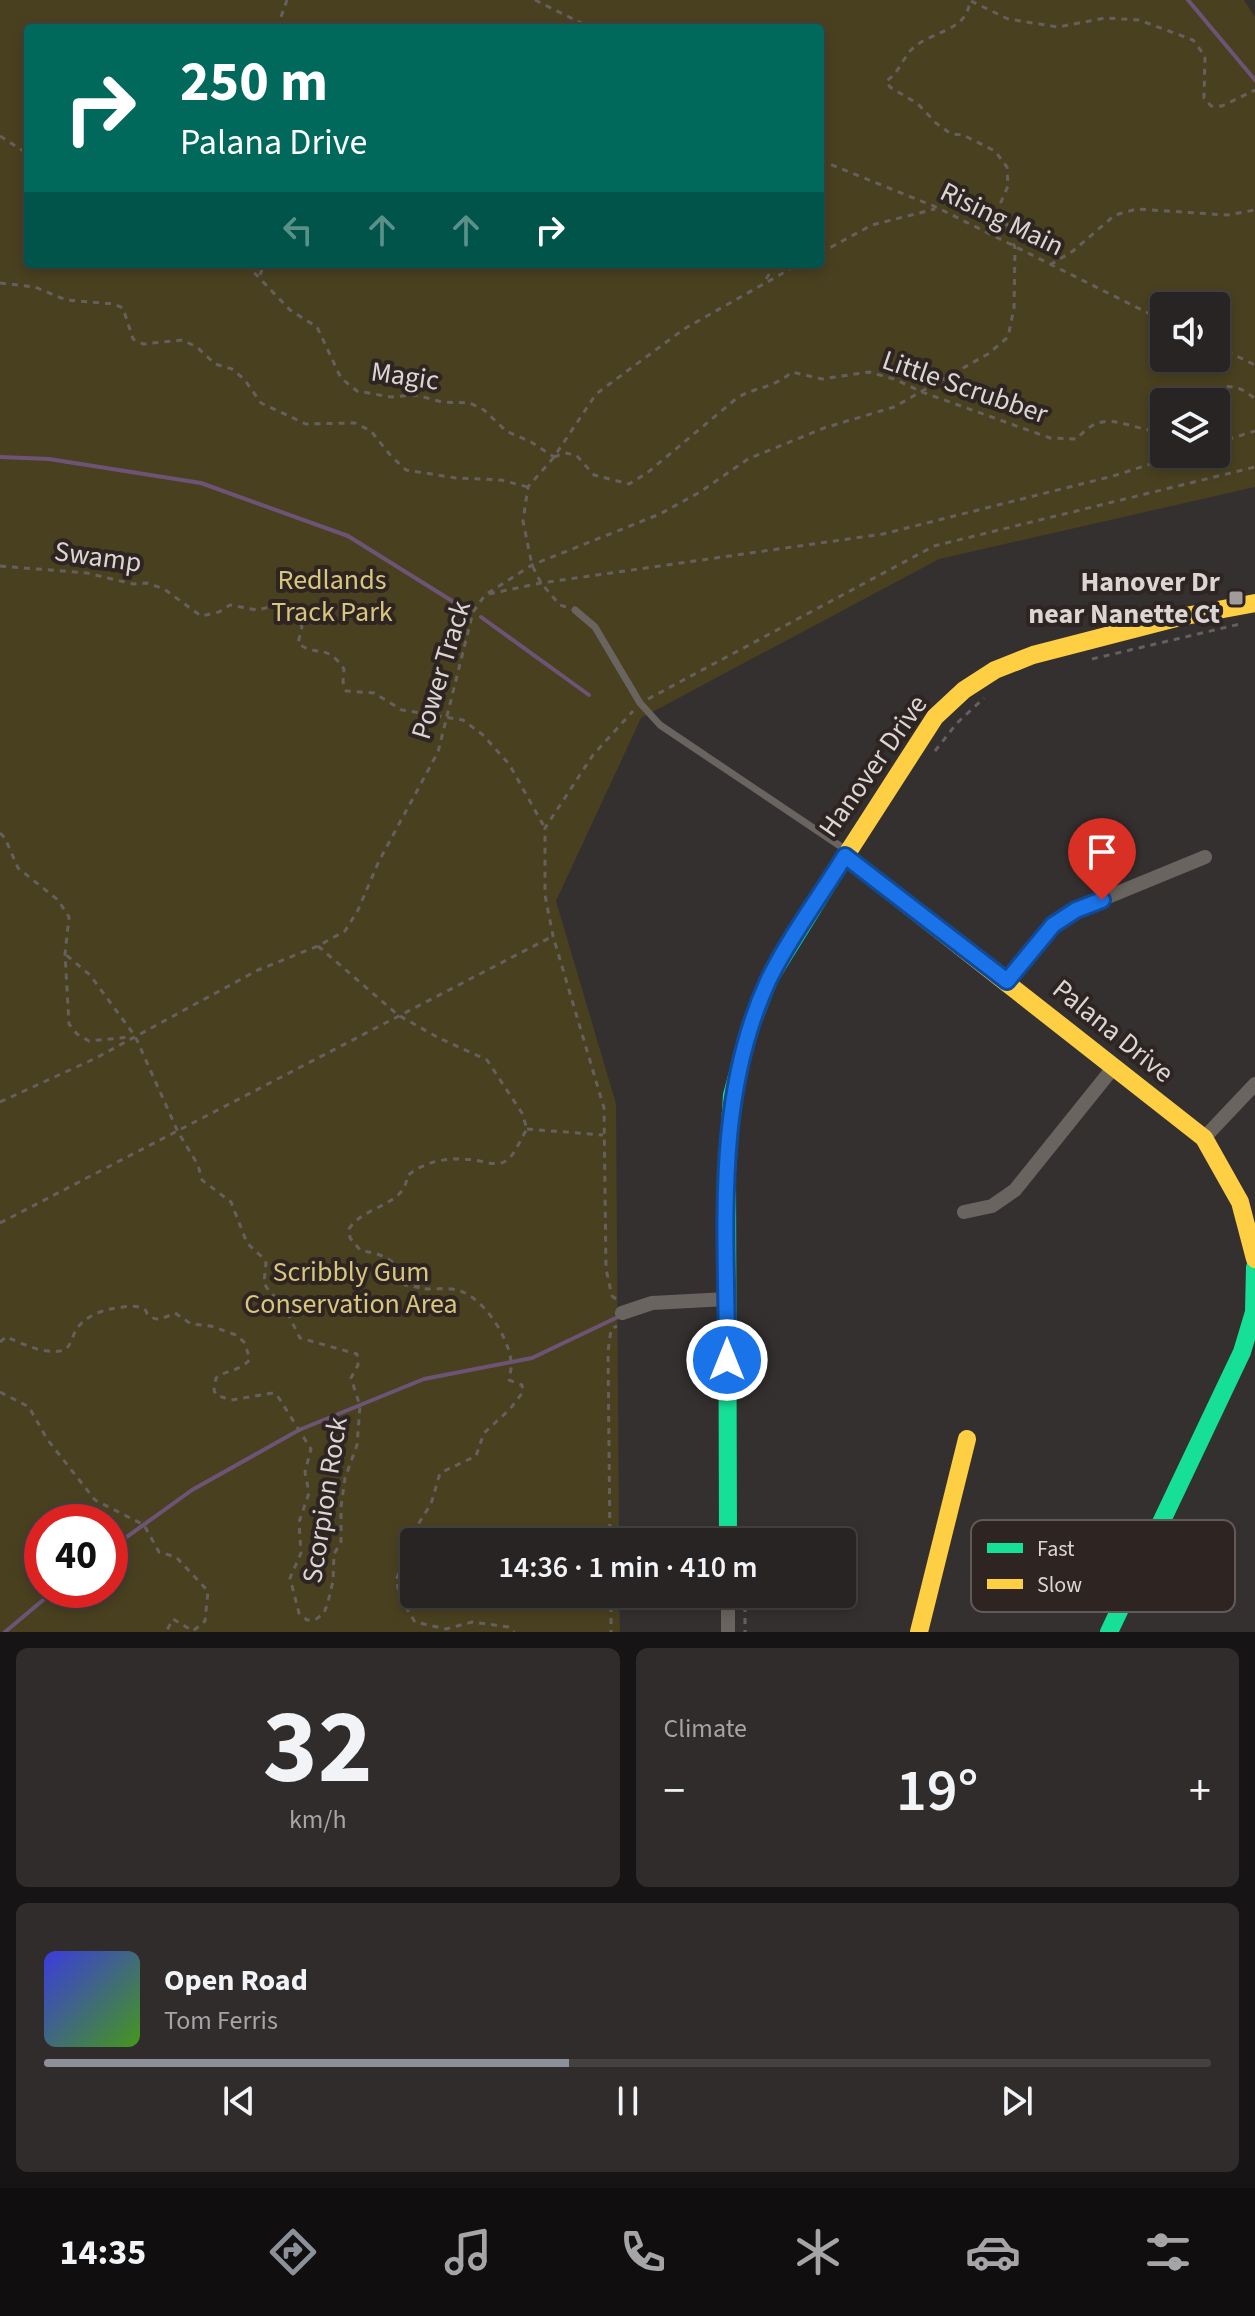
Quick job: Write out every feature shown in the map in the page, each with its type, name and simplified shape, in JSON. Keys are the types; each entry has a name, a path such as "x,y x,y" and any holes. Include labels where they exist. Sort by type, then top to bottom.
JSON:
{"street":[{"name":"Hanover Drive","path":"728,1528 727,1172 732,1095 749,1031 769,979 935,717 964,690 995,670 1033,655 1180,617 1251,612"},
{"name":"Palana Drive","path":"846,854 1204,1138 1240,1202 1255,1259"},
{"path":"1007,981 1053,925 1076,910 1205,857"},
{"path":"964,1212 992,1206 1015,1190 1113,1068"},
{"path":"1204,1138 1255,1084"},
{"path":"1162,1520 1242,1352 1254,1312 1255,1267"},
{"path":"622,1313 652,1303 727,1299"},
{"path":"919,1632 967,1439"},
{"path":"728,1608 728,1632"},
{"path":"1109,1632 1118,1612"}],"lane":[{"path":"575,610 595,627 640,703 660,725 846,854"}],"path":[{"path":"278,24 287,0"},
{"path":"535,0 583,24"},
{"path":"1015,248 1001,202 1008,186 1007,167 995,151 963,135 951,134 886,81 894,76 912,49 959,24 967,15 970,0 1008,19 1058,27 1105,18 1139,20 1193,40 1205,56 1204,98 1211,106 1222,106 1255,90"},
{"path":"0,136 24,151"},
{"name":"Rising Main","path":"824,162 938,208 1150,314"},
{"path":"824,251 872,225 938,208"},
{"path":"1049,265 1073,251 1115,215 1137,209 1227,215 1255,210"},
{"name":"Power Track","path":"0,1102 96,1058 258,970 318,946 345,931 438,752 473,612 485,595 532,565 660,514 700,492 748,459 824,428 894,407 988,354 1008,337 1014,308 1015,248"},
{"name":"Magic","path":"250,268 290,310 317,327 341,378 357,391 470,403 484,410 506,431 554,457"},
{"path":"259,276 262,268"},
{"path":"764,282 773,268"},
{"path":"575,610 560,605 541,583 532,565 523,521 528,487 554,457 596,394 684,329 791,268"},
{"path":"0,283 35,287 66,300 113,304 123,308 133,339 143,344 183,340 198,348 215,364 232,369 244,379 261,403 306,424 355,423 371,431 406,470 456,478 501,480 528,487"},
{"path":"1230,353 1255,365"},
{"name":"Little Scrubber","path":"554,457 565,453 576,455 594,475 629,484 647,473 737,398 751,390 766,389 792,372 822,379 869,372 1050,438 1077,439 1088,426 1105,420 1150,428"},
{"path":"1213,388 1231,385 1255,399"},
{"path":"1230,439 1255,431"},
{"path":"485,595 541,583 883,534 1150,464"},
{"path":"545,828 593,755 640,703 934,546 1255,467"},
{"name":"Swamp","path":"0,566 87,573 133,584 147,583 164,589 201,616 219,612 230,605 257,610 279,605 297,615 302,627 298,643 305,649 321,649 336,657 344,669 346,691 374,693 402,710 445,716"},
{"path":"1083,661 1236,626 1251,612"},
{"path":"932,756 957,723 992,693"},
{"path":"445,716 463,720 483,735 509,764 545,828 545,895 553,936 604,1108 606,1269 623,1323 611,1329 608,1352 610,1528"},
{"path":"0,833 18,868 58,900 69,917 65,954 69,1024 77,1034 89,1041 135,1036"},
{"path":"0,1223 553,936"},
{"path":"318,946 398,1015 487,1060 522,1113 527,1129"},
{"path":"65,954 90,975 135,1036 178,1132"},
{"path":"527,1129 604,1135"},
{"path":"421,1288 392,1260 375,1252 361,1251 354,1245 349,1229 354,1221 399,1197 406,1187 407,1176 438,1159 474,1159 496,1164 506,1161 527,1129"},
{"name":"Scorpion Rock","path":"0,1342 6,1337 49,1351 70,1348 75,1333 88,1317 106,1310 132,1306 143,1309 151,1317 160,1319 175,1313 191,1324 211,1326 236,1335 244,1342 250,1359 235,1372 220,1374 214,1390 216,1395 231,1400 273,1393 277,1395 311,1449 305,1472 309,1493 299,1522 301,1553 290,1578 299,1613 307,1620 315,1620 324,1613 333,1581 334,1554 341,1542 345,1478 357,1445 360,1406 351,1378 358,1365 357,1354 300,1338 286,1310 264,1283 266,1263 247,1243 231,1202 202,1180 198,1165 178,1132"},
{"path":"403,1270 405,1285 461,1291 479,1301 503,1339 511,1360 509,1380 522,1385 523,1392 484,1433 476,1456 440,1473 431,1504 410,1537 396,1580 402,1601 415,1622 446,1629 472,1622 509,1627 514,1632"},
{"path":"0,1392 29,1407 47,1439 95,1500 144,1525 159,1552 176,1557 208,1591 205,1621 193,1631 173,1619 166,1632"},
{"path":"611,1608 611,1632"},
{"path":"745,1608 745,1632"}],"green space":[{"name":"Redlands Track Park","path":"0,0 1244,0 1255,17 1255,487 939,559 641,718 556,901 616,1104 619,1528 400,1528 400,1608 619,1608 620,1632 0,1632"}],"waterway":[{"path":"1188,0 1255,80"},
{"path":"0,457 49,459 201,483 348,536 465,609"},
{"path":"481,617 589,695"},
{"path":"128,1536 192,1490 299,1430 424,1379 532,1358 620,1316"},
{"path":"5,1632 34,1608"}],"traffic: fast":[{"path":"728,1528 727,1172 732,1095 749,1031 769,979 832,877"},
{"path":"1162,1520 1242,1352 1254,1312 1255,1267"},
{"path":"1109,1632 1118,1612"}],"traffic: slow":[{"path":"832,877 935,717 964,690 995,670 1033,655 1180,617 1255,603"},
{"path":"845,856 1204,1138 1240,1202 1255,1259"},
{"path":"919,1632 967,1439"}],"place":[{"name":"Hanover Dr near Nanette Ct","path":"1236,598"}],"route":[{"path":"727,1360 727,1172 732,1095 749,1031 769,979 845,856 1007,981 1053,925 1076,910 1102,900"}],"park label":[{"name":"Scribbly Gum Conservation Area","path":"351,1288"}]}
